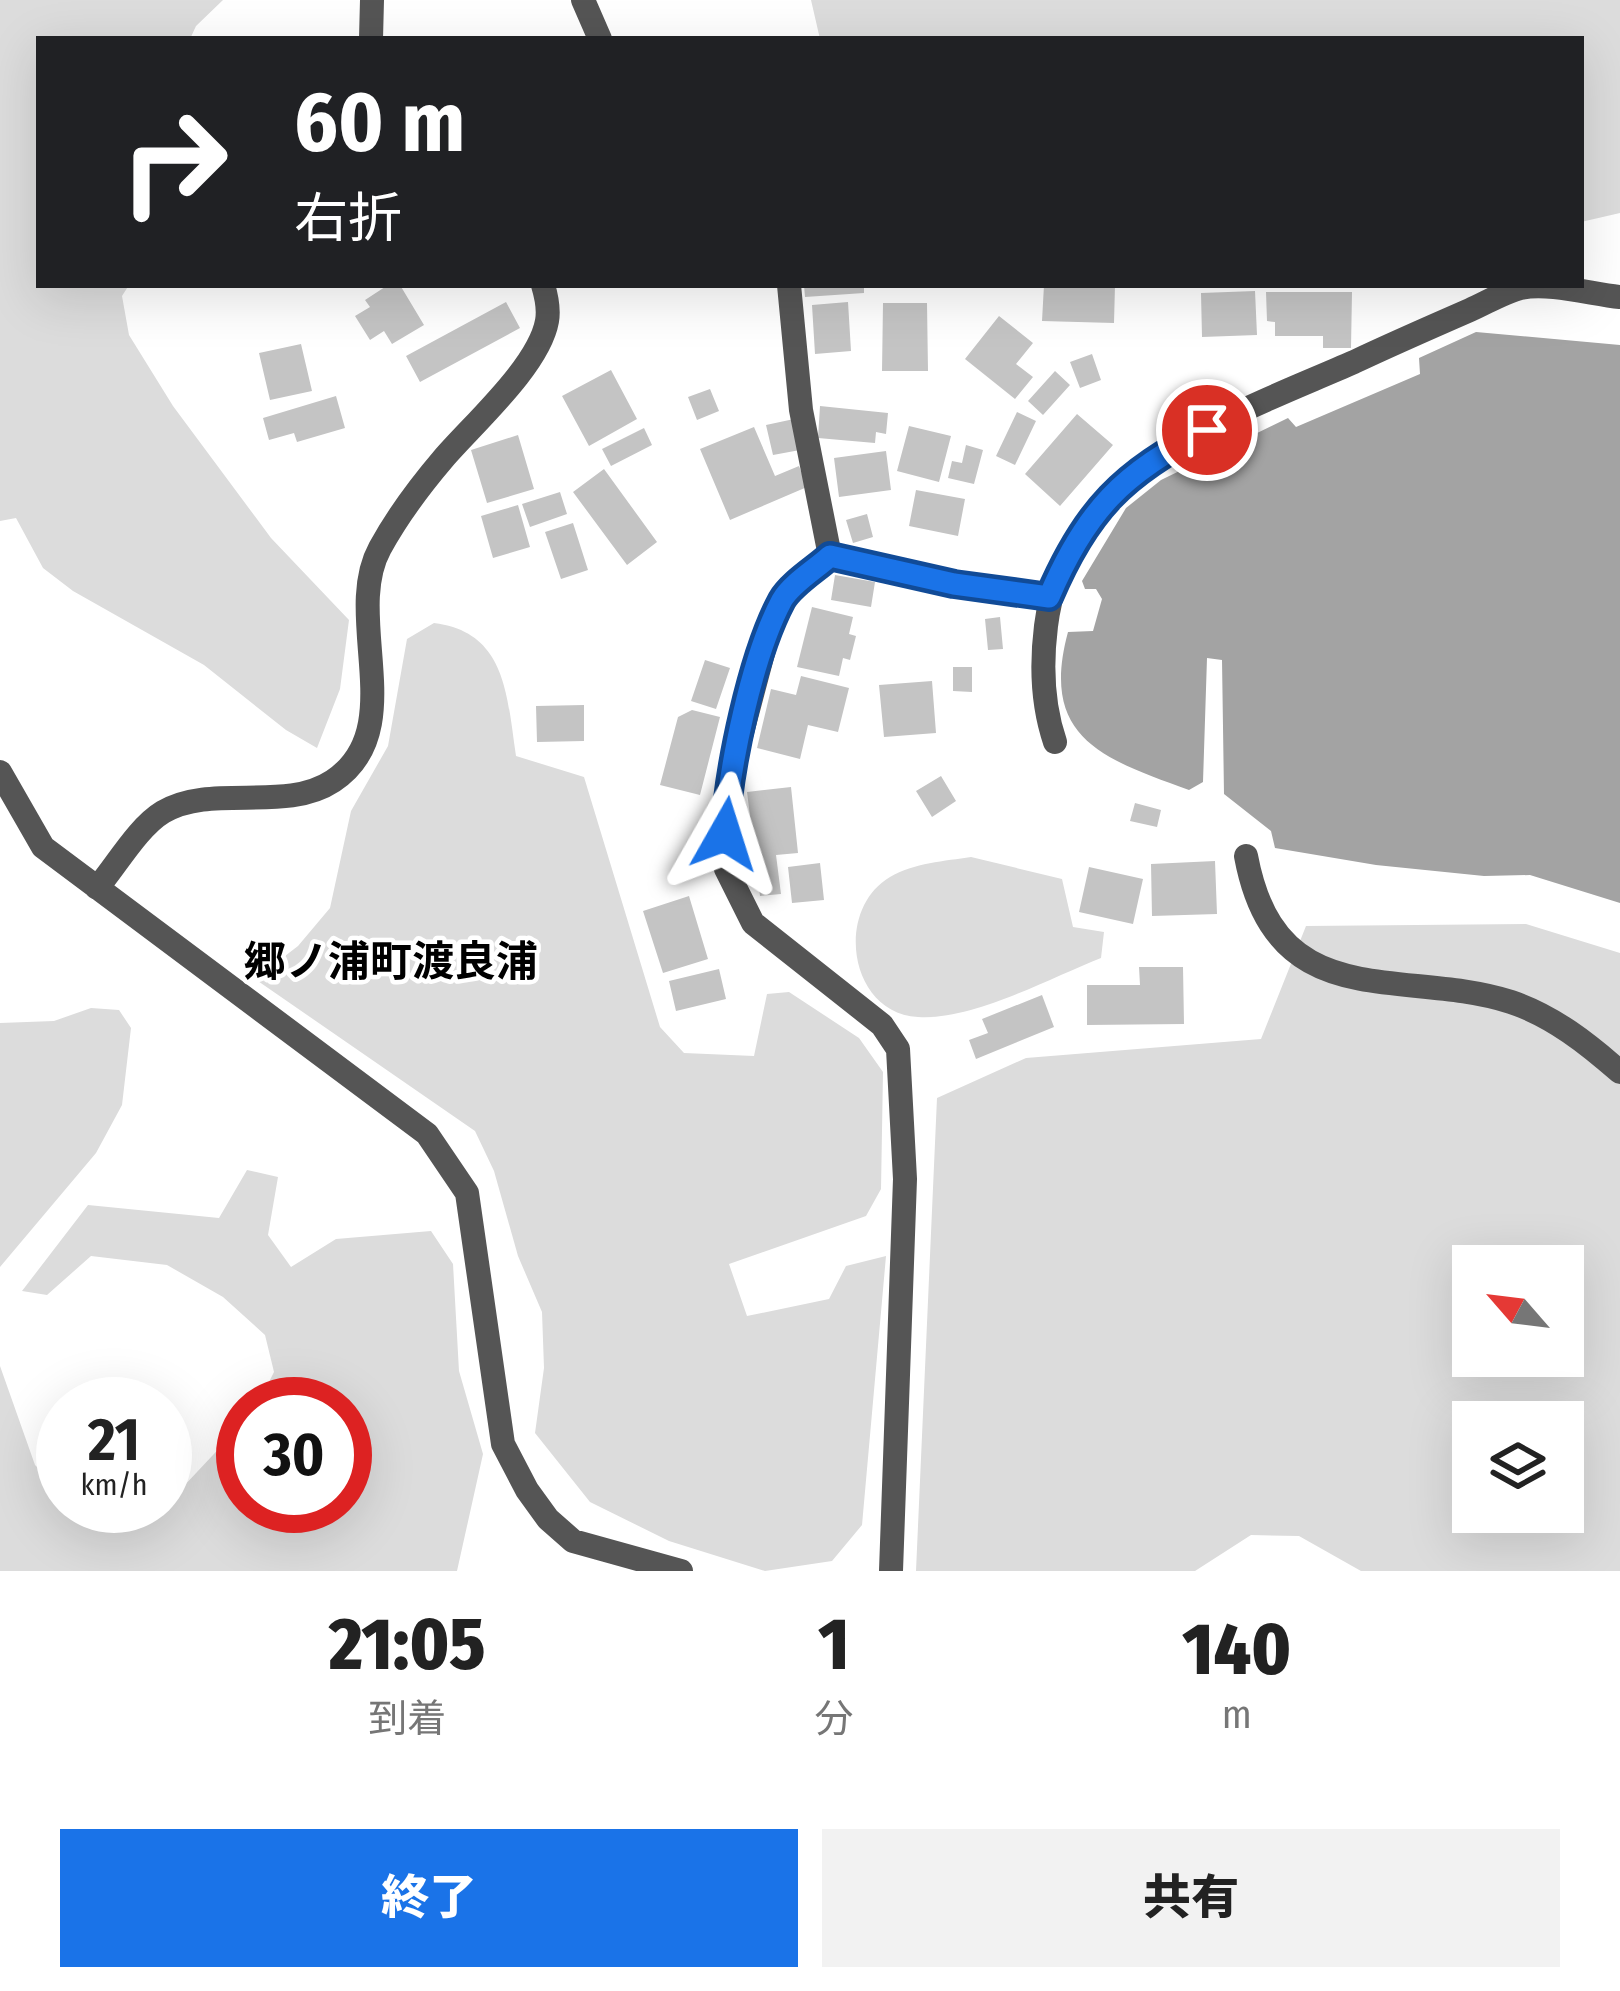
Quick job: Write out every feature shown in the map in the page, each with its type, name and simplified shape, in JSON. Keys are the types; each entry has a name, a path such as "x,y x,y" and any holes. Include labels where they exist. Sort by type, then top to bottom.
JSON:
{"street":[{"path":"371,36 372,0"},
{"path":"584,0 599,36"},
{"path":"97,888 162,812 298,793 333,782 355,757 371,721 368,586 377,553 441,461 533,352 548,321 543,288"},
{"path":"789,288 801,410 830,556"},
{"path":"1055,742 1045,713 1042,655 1049,597 1068,553 1113,488 1165,451 1248,409 1522,288 1620,297"},
{"path":"830,556 954,584 1049,597"},
{"path":"830,556 784,596 766,642 728,789 726,868 753,923 882,1025 898,1048 905,1179 892,1571"},
{"path":"0,772 44,847 427,1134 467,1193 503,1444 527,1490 548,1519 573,1541 681,1571"},
{"path":"1246,856 1252,891 1268,916 1289,944 1331,972 1357,982 1481,994 1516,1004 1579,1036 1620,1072"}],"shaded area":[{"path":"0,0 223,0 191,36 36,36 36,288 127,288 122,296 129,335 173,406 271,538 349,620 340,689 317,748 286,730 204,665 73,591 43,568 16,518 0,521"},
{"path":"811,0 1620,0 1620,213 1584,221 1584,36 819,36"},
{"path":"1476,332 1620,345 1620,903 1530,875 1484,876 1376,865 1275,848 1271,831 1224,794 1222,660 1207,658 1203,782 1189,790 1106,755 1071,721 1063,697 1061,668 1068,632 1093,631 1102,599 1096,589 1085,589 1082,581 1126,508 1161,480 1288,418 1296,427 1420,374 1419,358"},
{"path":"434,623 458,629 490,653 505,690 516,756 584,777 660,1027 684,1053 754,1056 767,994 789,992 859,1038 883,1072 881,1189 866,1216 729,1264 747,1316 829,1299 846,1266 886,1256 862,1525 832,1561 765,1571 669,1541 590,1502 535,1433 544,1368 542,1312 518,1256 494,1171 475,1131 255,979 298,946 330,908 351,811 388,746 407,639"},
{"path":"971,857 1062,879 1073,927 1104,932 1101,958 962,1012 918,1017 895,1011 864,980 857,958 861,912 872,892 899,872"},
{"path":"1526,924 1620,953 1620,1571 1361,1571 1299,1536 1251,1535 1195,1571 916,1571 937,1098 1026,1058 1261,1039 1306,926"},
{"path":"91,1008 119,1010 131,1028 122,1105 96,1153 0,1267 0,1023 54,1021"},
{"path":"247,1170 278,1177 268,1235 291,1267 336,1239 431,1231 453,1264 459,1371 483,1454 457,1571 0,1571 0,1366 36,1466 36,1533 192,1533 192,1477 216,1452 216,1533 372,1533 372,1377 272,1377 265,1335 223,1297 167,1265 91,1256 47,1295 22,1291 88,1205 219,1218"}],"building":[{"path":"383,288 402,288 424,325 392,344 384,331 370,340 355,316 370,307 365,300"},
{"path":"804,288 864,288 864,293 805,297"},
{"path":"1044,288 1115,288 1114,323 1042,321"},
{"path":"1255,291 1257,335 1202,337 1201,293"},
{"path":"1266,292 1352,292 1351,348 1323,348 1323,336 1275,336 1275,322 1267,321"},
{"path":"506,302 520,328 420,382 406,356"},
{"path":"848,302 851,351 815,354 812,305"},
{"path":"883,303 927,303 928,371 882,371"},
{"path":"999,316 1033,343 1016,364 1033,377 1015,399 965,359"},
{"path":"301,344 312,391 270,400 259,353"},
{"path":"1092,354 1101,380 1080,388 1070,362"},
{"path":"611,370 637,419 589,446 562,396"},
{"path":"1055,371 1070,385 1043,415 1028,401"},
{"path":"710,389 719,411 697,420 688,397"},
{"path":"336,396 345,428 297,442 294,433 269,440 263,418"},
{"path":"820,406 888,413 886,434 876,432 875,443 818,438"},
{"path":"1017,412 1036,421 1015,465 996,456"},
{"path":"1077,414 1113,445 1060,506 1025,474"},
{"path":"794,419 800,450 773,455 766,425"},
{"path":"909,426 951,436 939,482 897,471"},
{"path":"754,427 775,476 799,466 807,487 730,520 700,449"},
{"path":"644,428 652,445 611,466 602,449"},
{"path":"518,435 534,489 487,503 471,450"},
{"path":"966,445 983,450 974,484 948,478 952,461 962,463"},
{"path":"886,451 891,490 839,497 834,458"},
{"path":"604,469 657,542 627,565 573,492"},
{"path":"916,490 965,499 958,536 909,526"},
{"path":"560,492 567,514 530,527 522,504"},
{"path":"518,505 530,547 493,558 481,516"},
{"path":"867,514 873,537 853,543 846,520"},
{"path":"573,523 588,570 561,579 545,532"},
{"path":"835,575 875,582 871,607 831,600"},
{"path":"812,607 853,617 849,634 856,636 850,660 843,658 839,676 797,667"},
{"path":"1000,617 1003,649 988,650 985,619"},
{"path":"705,660 730,668 716,709 691,701"},
{"path":"953,667 972,667 972,692 953,691"},
{"path":"801,676 849,688 838,732 808,725 800,759 757,748 771,689 796,695"},
{"path":"932,681 936,733 884,737 879,685"},
{"path":"584,705 584,741 537,742 536,706"},
{"path":"692,710 720,717 700,795 660,785 678,717"},
{"path":"941,776 956,801 932,817 916,791"},
{"path":"791,787 798,853 776,855 781,894 760,896 747,792"},
{"path":"1135,803 1161,810 1157,827 1130,821"},
{"path":"1215,861 1217,914 1152,916 1151,864"},
{"path":"820,863 824,900 792,903 788,867"},
{"path":"1089,867 1143,879 1133,924 1079,912"},
{"path":"689,896 708,959 663,973 643,911"},
{"path":"1139,967 1183,967 1184,1024 1087,1025 1087,985 1140,985"},
{"path":"719,969 726,999 676,1011 669,981"},
{"path":"1042,995 1054,1027 976,1059 969,1040 988,1033 982,1019"}],"district":[{"name":"郷ノ浦町渡良浦","path":"391,961"}],"route":[{"path":"725,834 728,789 766,642 784,596 830,556 954,584 1049,597 1068,553 1113,488 1165,451 1207,430"}]}
